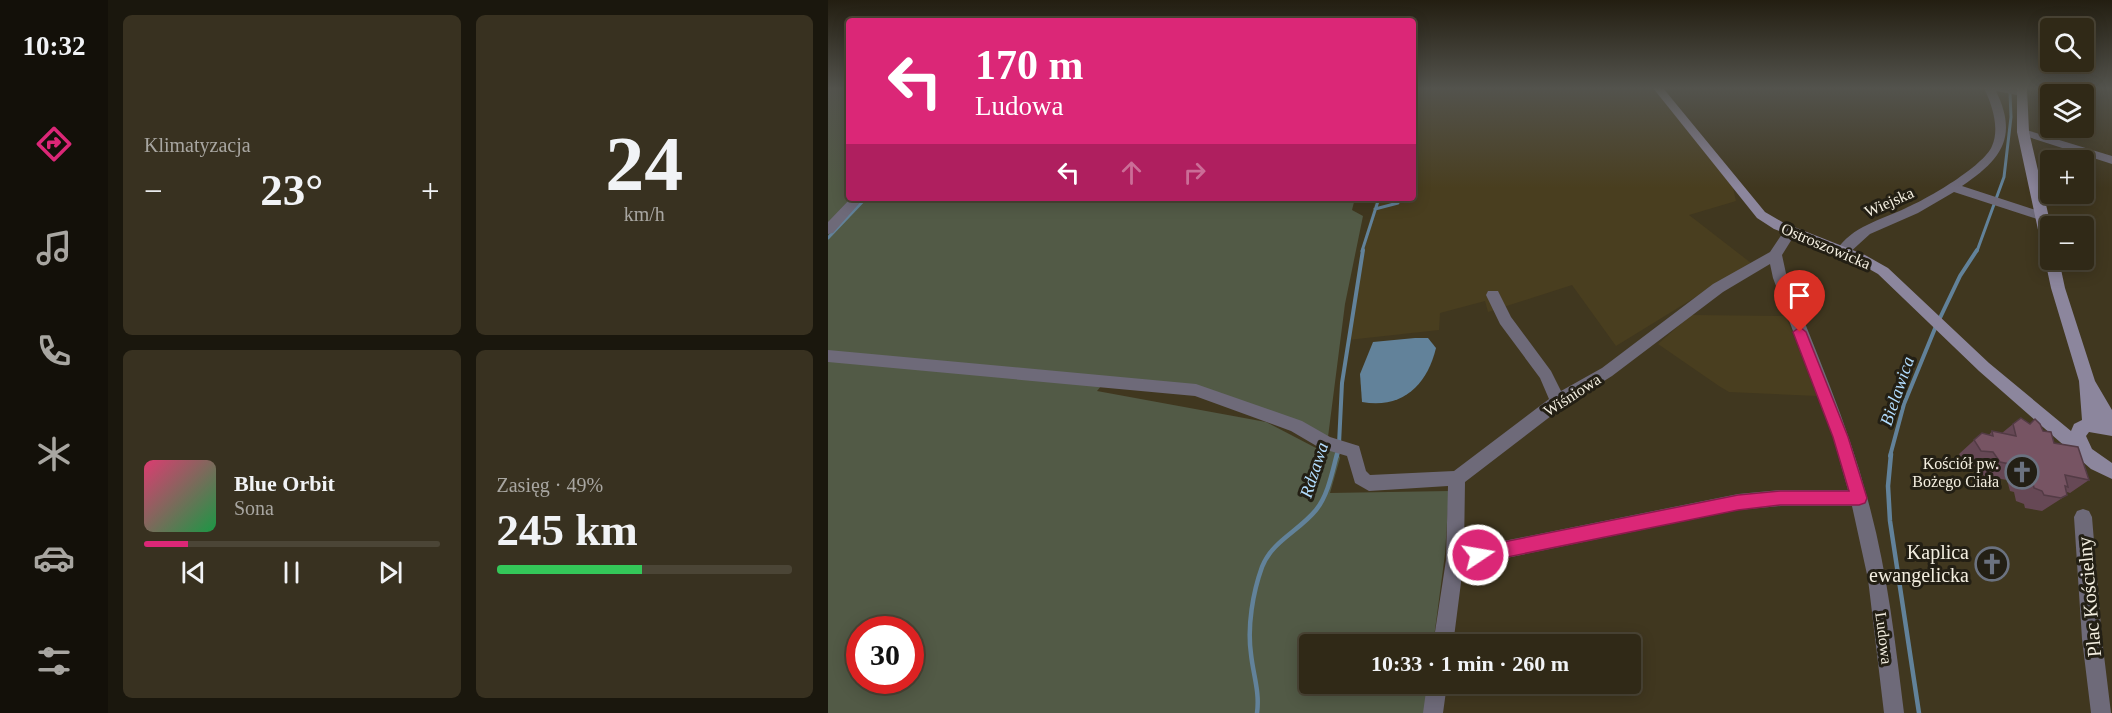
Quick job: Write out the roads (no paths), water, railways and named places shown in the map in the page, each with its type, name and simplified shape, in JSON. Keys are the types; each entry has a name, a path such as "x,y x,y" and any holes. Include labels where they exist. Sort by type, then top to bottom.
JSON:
{"street":[{"name":"Ostroszowicka","path":"1685,121 1761,215 1770,222 1873,264 1883,271 1953,339 2109,471"},
{"name":"Wiejska","path":"1843,251 1858,234 1916,210 1954,188 1997,148 1999,121"},
{"path":"1954,188 2041,216 2021,121"},
{"path":"2024,132 2112,160"},
{"path":"828,230 855,201"},
{"name":"Wiśniowa","path":"1457,478 1558,401 1607,372 1718,288 1775,255 1791,231"},
{"name":"Ludowa","path":"1775,255 1780,278 1840,437 1859,498 1876,579 1894,713"},
{"path":"2054,270 2086,381 2112,427"},
{"path":"1493,295 1505,320 1546,375 1558,401"},
{"path":"828,356 1196,390 1296,426 1353,451 1358,474 1363,481 1369,483 1457,478 1455,560 1445,634"},
{"path":"2080,448 2077,435 2087,425 2086,381"},
{"name":"Ostroszowicka","path":"2039,412 2055,419 2112,427"},
{"path":"1455,560 1738,502 1780,498 1859,498"},
{"name":"Plac Kościelny","path":"2083,517 2092,639 2101,713"},
{"path":"1433,713 1436,694"}],"water":[{"path":"1428,338 1436,348 1432,361 1419,383 1411,392 1390,402 1362,402 1360,374 1373,342"}],"waterway":[{"name":"Bielawica","path":"1977,251 2004,177 2011,121"},
{"path":"828,238 863,201"},
{"path":"1376,209 1378,201"},
{"name":"Rdzawa","path":"1376,209 1398,201"},
{"name":"Rdzawa","path":"1362,251 1376,209"},
{"name":"Rdzawa","path":"1339,444 1342,383 1363,250"},
{"name":"Bielawica","path":"1939,320 1960,276 1977,250"},
{"name":"Bielawica","path":"1890,456 1904,404 1936,326"},
{"name":"Rdzawa","path":"1337,456 1338,451"},
{"name":"Rdzawa","path":"1257,713 1258,698 1250,632 1254,598 1262,567 1272,550 1309,517 1324,498 1337,454"},
{"name":"Bielawica","path":"1891,454 1888,486 1890,521 1919,713"}],"place":[{"name":"Kościół pw. Bożego Ciała","path":"2022,472"},
{"name":"Kaplica ewangelicka","path":"1992,564"}]}
